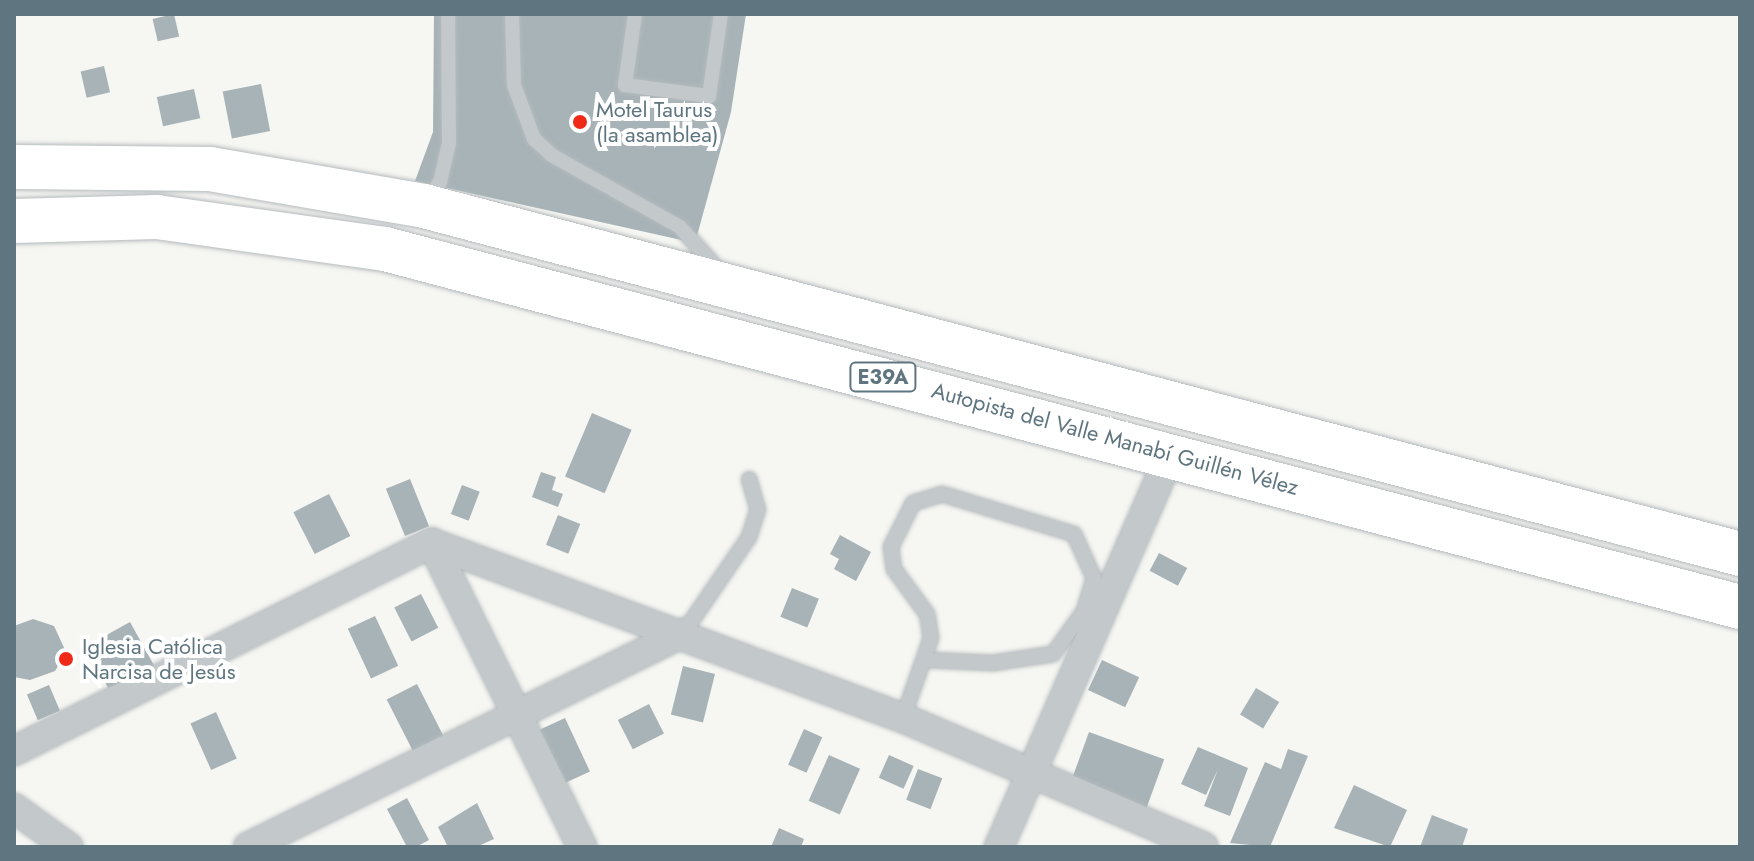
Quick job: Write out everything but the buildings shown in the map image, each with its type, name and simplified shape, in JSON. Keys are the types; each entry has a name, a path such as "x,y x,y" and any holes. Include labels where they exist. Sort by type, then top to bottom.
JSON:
{"main road":[{"name":"E39A","path":"14,167 210,169 424,206 1740,554"},
{"name":"Autopista del Valle Manabí Guillén Vélez","path":"14,221 157,217 385,249 1171,454 1740,607"}],"street":[{"path":"999,847 1171,454"},
{"path":"14,751 432,543 684,632 903,718 1204,847"},
{"path":"432,543 582,847"},
{"path":"248,847 684,632"},
{"path":"14,808 68,847"}],"lane":[{"path":"424,206 440,182 449,143 448,14"},
{"path":"512,14 514,85 534,139 553,156 680,227 731,285"},
{"path":"635,14 625,85 709,96 721,14"},
{"path":"684,632 749,537 758,510 749,479"},
{"path":"903,718 928,660 927,614 894,569 891,547 913,503 942,494 1074,534 1094,578 1084,611 1053,654 993,663 928,660"}],"place":[{"name":"Motel Taurus (la asamblea)","path":"580,122"},
{"name":"Iglesia Católica Narcisa de Jesús","path":"66,659"}]}
